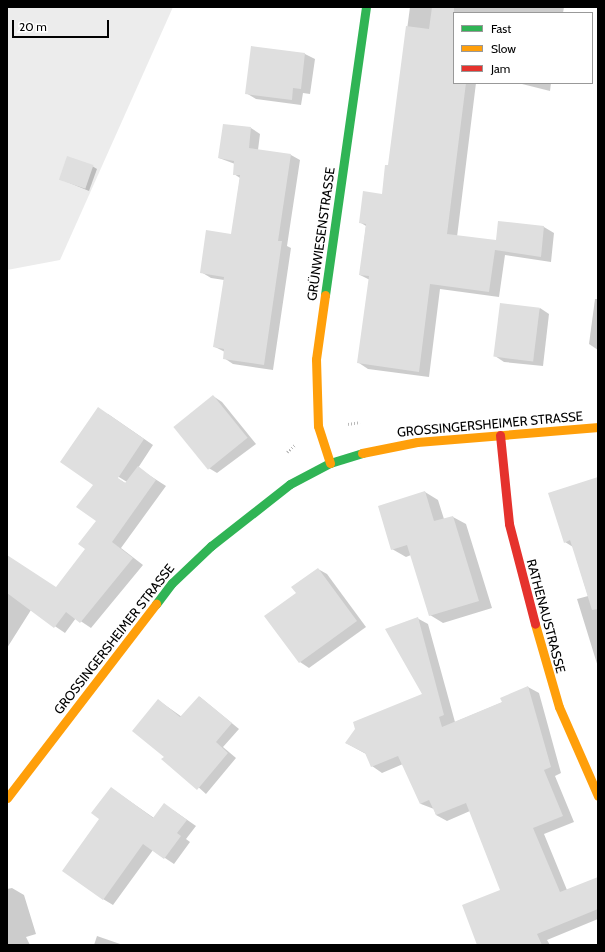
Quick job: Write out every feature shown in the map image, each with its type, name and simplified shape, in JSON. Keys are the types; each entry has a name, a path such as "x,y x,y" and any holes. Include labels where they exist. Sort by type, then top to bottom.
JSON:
{"street":[{"name":"GRÜNWIESENSTRASSE","path":"330,463 318,426 316,359 366,7"},
{"name":"GROSSINGERSHEIMER STRASSE","path":"7,798 172,583 252,511 290,484 330,463 375,449 417,442 598,427"},
{"name":"RATHENAUSTRASSE","path":"500,435 509,524 526,595 559,707 598,796"}],"shaded area":[{"path":"7,7 173,7 60,260 7,270"}],"building":[{"path":"432,7 454,7 453,84 466,84 447,234 496,240 498,221 544,226 541,257 495,250 489,292 430,284 419,372 357,363 369,276 359,275 366,224 359,223 363,191 382,194 385,165 388,165 406,26 429,29"},
{"path":"251,46 305,53 301,89 293,88 292,100 245,94"},
{"path":"223,124 251,127 249,148 291,154 278,241 282,241 264,365 223,359 224,349 213,347 224,277 200,273 206,230 231,234 240,175 233,175 234,161 218,158"},
{"path":"67,156 93,165 85,189 59,180"},
{"path":"500,303 540,308 533,361 493,357"},
{"path":"213,395 248,438 208,470 173,427"},
{"path":"98,407 144,439 118,478 125,483 138,466 156,480 112,542 133,558 80,623 66,612 54,628 7,593 7,555 56,587 85,549 78,544 96,521 76,507 93,485 60,462"},
{"path":"598,477 598,609 592,610 570,540 564,543 548,493"},
{"path":"425,491 434,521 453,516 479,601 429,616 407,545 391,550 378,506"},
{"path":"318,568 357,621 299,663 264,616 296,593 291,587"},
{"path":"418,617 444,715 439,717 442,727 502,702 500,698 528,686 551,767 544,770 563,816 533,828 560,892 598,877 598,909 537,934 542,945 477,945 462,905 500,890 466,803 436,815 429,800 420,804 398,756 371,767 365,753 345,743 355,729 353,722 422,694 385,629"},
{"path":"199,696 232,723 216,742 228,753 197,790 161,759 164,757 132,731 158,699 180,717"},
{"path":"111,787 153,818 164,803 187,820 177,833 181,836 164,859 143,844 103,900 62,871 99,819 91,813"}],"traffic: fast":[{"path":"325,295 366,7"},
{"path":"156,604 172,583 211,546 290,484 330,463 362,453"}],"traffic: slow":[{"path":"325,295 316,359 318,426 330,463"},
{"path":"362,453 417,442 598,427"},
{"path":"7,798 156,604"},
{"path":"535,624 559,707 598,796"}],"traffic: jam":[{"path":"500,435 509,524 535,624"}]}
